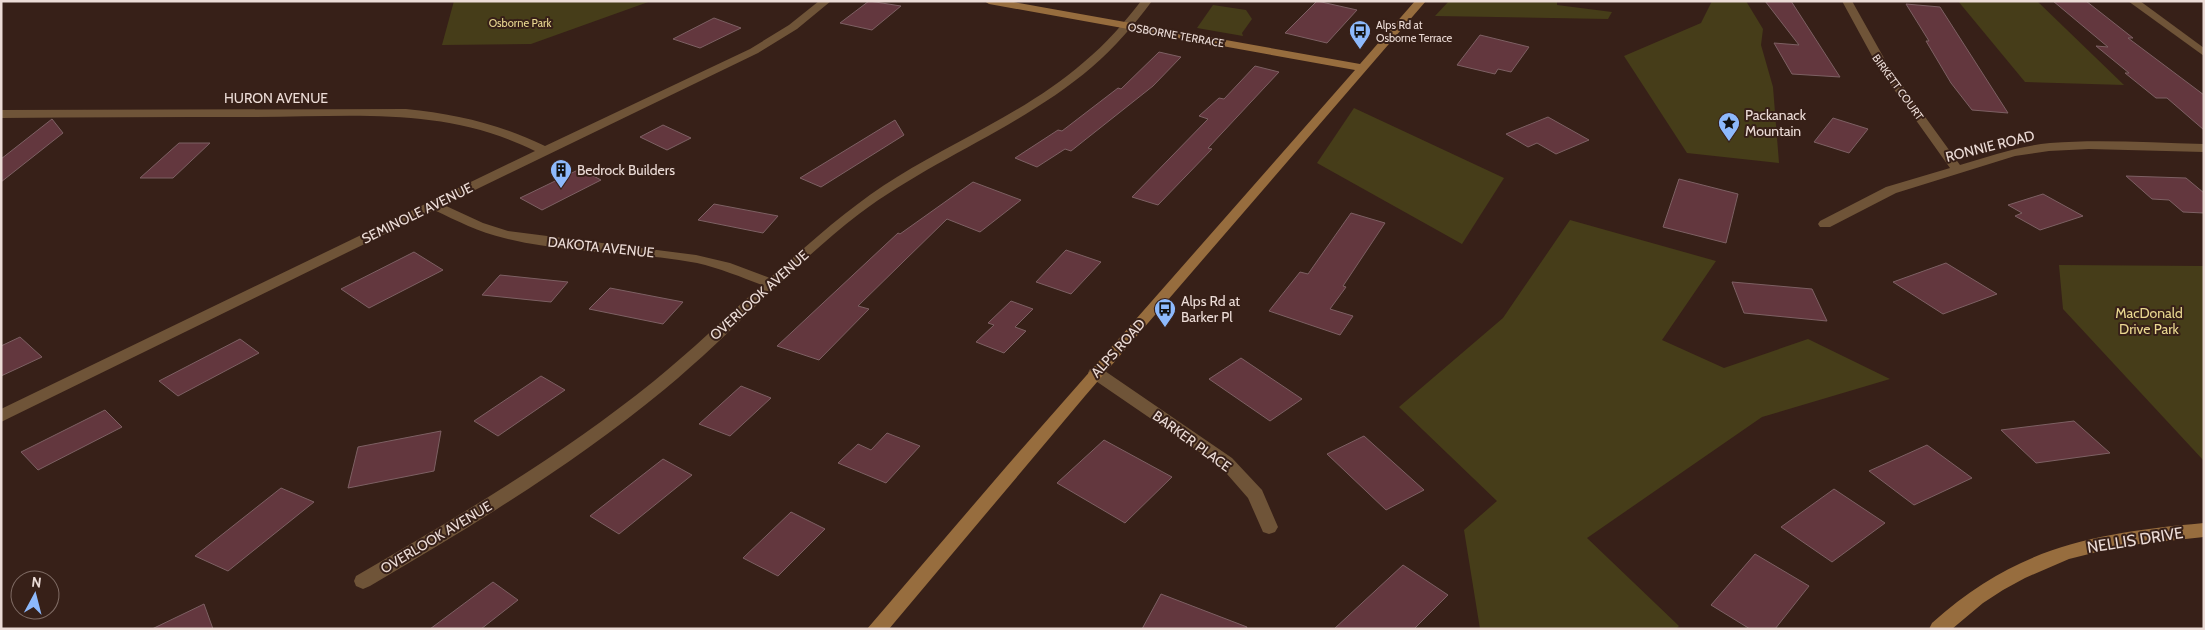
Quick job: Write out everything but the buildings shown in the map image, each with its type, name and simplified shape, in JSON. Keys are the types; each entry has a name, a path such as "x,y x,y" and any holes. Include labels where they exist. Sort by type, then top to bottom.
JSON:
{"main road":[{"name":"OSBORNE TERRACE","path":"989,1 1363,68"},
{"name":"ALPS ROAD","path":"877,629 992,491 1421,1"},
{"name":"NELLIS DRIVE","path":"1939,629 1968,604 1996,585 2069,552 2109,541 2204,530"}],"street":[{"name":"SEMINOLE AVENUE","path":"1,416 545,150 754,51 793,27 826,1"},
{"name":"OVERLOOK AVENUE","path":"363,581 466,521 562,457 633,405 661,384 863,204 897,182 1014,118 1052,92 1084,67 1127,26 1147,1"},
{"name":"BIRKETT COURT","path":"1847,1 1856,23 1874,53 1957,169"},
{"path":"2133,1 2204,53"},
{"name":"HURON AVENUE","path":"4,116 406,113 465,120 496,128 545,150"},
{"name":"RONNIE ROAD","path":"1825,224 1891,190 2013,153 2049,147 2117,144 2204,148"},
{"name":"DAKOTA AVENUE","path":"433,205 487,229 506,235 698,260 735,270 771,284"},
{"name":"BARKER PLACE","path":"1096,373 1226,462 1256,496 1269,527"}],"green space":[{"name":"Osborne Park","path":"454,1 651,1 531,44 442,45"},
{"path":"1449,1 1557,1 1557,5 1612,12 1608,19 1435,16"},
{"path":"1712,1 1746,1 1763,29 1761,45 1773,87 1779,163 1687,153 1624,56 1701,23"},
{"path":"1958,1 2037,1 2124,85 2025,82"},
{"path":"1213,5 1246,10 1252,19 1242,33 1243,36 1197,28"},
{"path":"1354,108 1504,178 1462,244 1317,163"},
{"path":"1570,220 1716,261 1662,340 1724,368 1808,339 1890,379 1762,417 1587,538 1679,626 1676,629 1480,629 1464,530 1497,501 1399,407 1503,318"},
{"name":"MacDonald Drive Park","path":"2059,265 2204,266 2204,461 2063,309"}],"place":[{"name":"Alps Rd at Osborne Terrace","path":"1360,50"},
{"name":"Packanack Mountain","path":"1729,142"},
{"name":"Bedrock Builders","path":"561,189"},
{"name":"Alps Rd at Barker Pl","path":"1165,328"}]}
